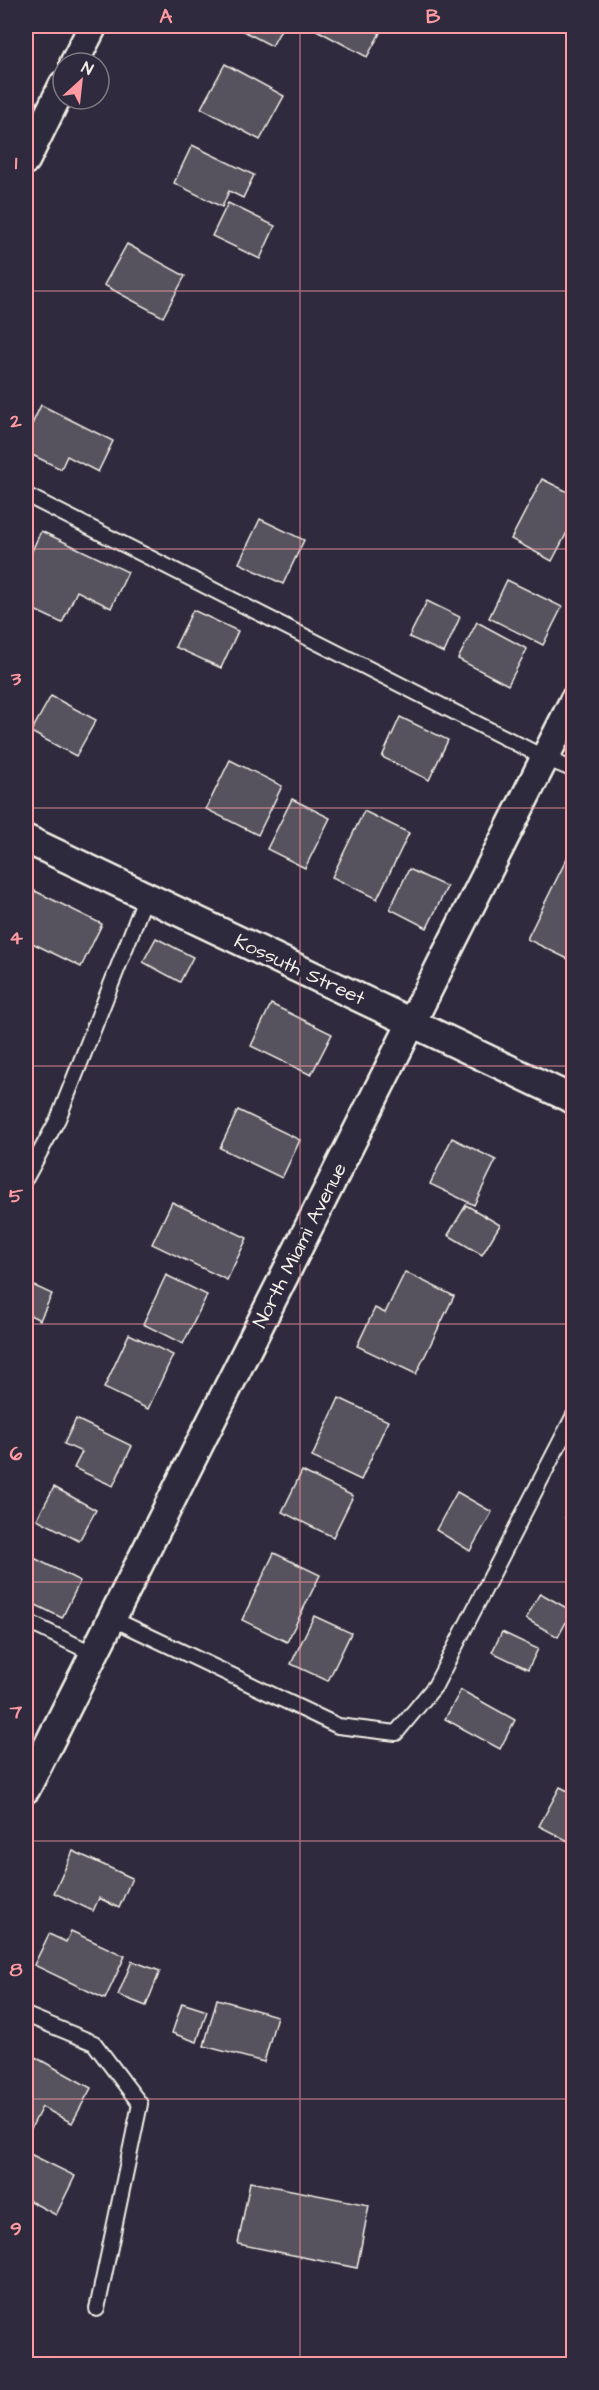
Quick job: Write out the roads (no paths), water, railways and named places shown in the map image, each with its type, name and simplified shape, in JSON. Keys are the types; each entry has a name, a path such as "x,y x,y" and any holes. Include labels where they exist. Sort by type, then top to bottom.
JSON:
{"street":[{"path":"80,51 93,26"},
{"path":"26,160 51,109"},
{"name":"North Miami Avenue","path":"26,1789 573,700"},
{"name":"Kossuth Street","path":"26,839 573,1100"}],"lane":[{"path":"26,495 545,758 573,770"},
{"path":"26,1178 57,1119 146,896"},
{"path":"111,1618 338,1726 396,1733 435,1686 573,1415"},
{"path":"26,1621 94,1654"},
{"path":"26,2014 94,2043 140,2104 97,2309"}]}
